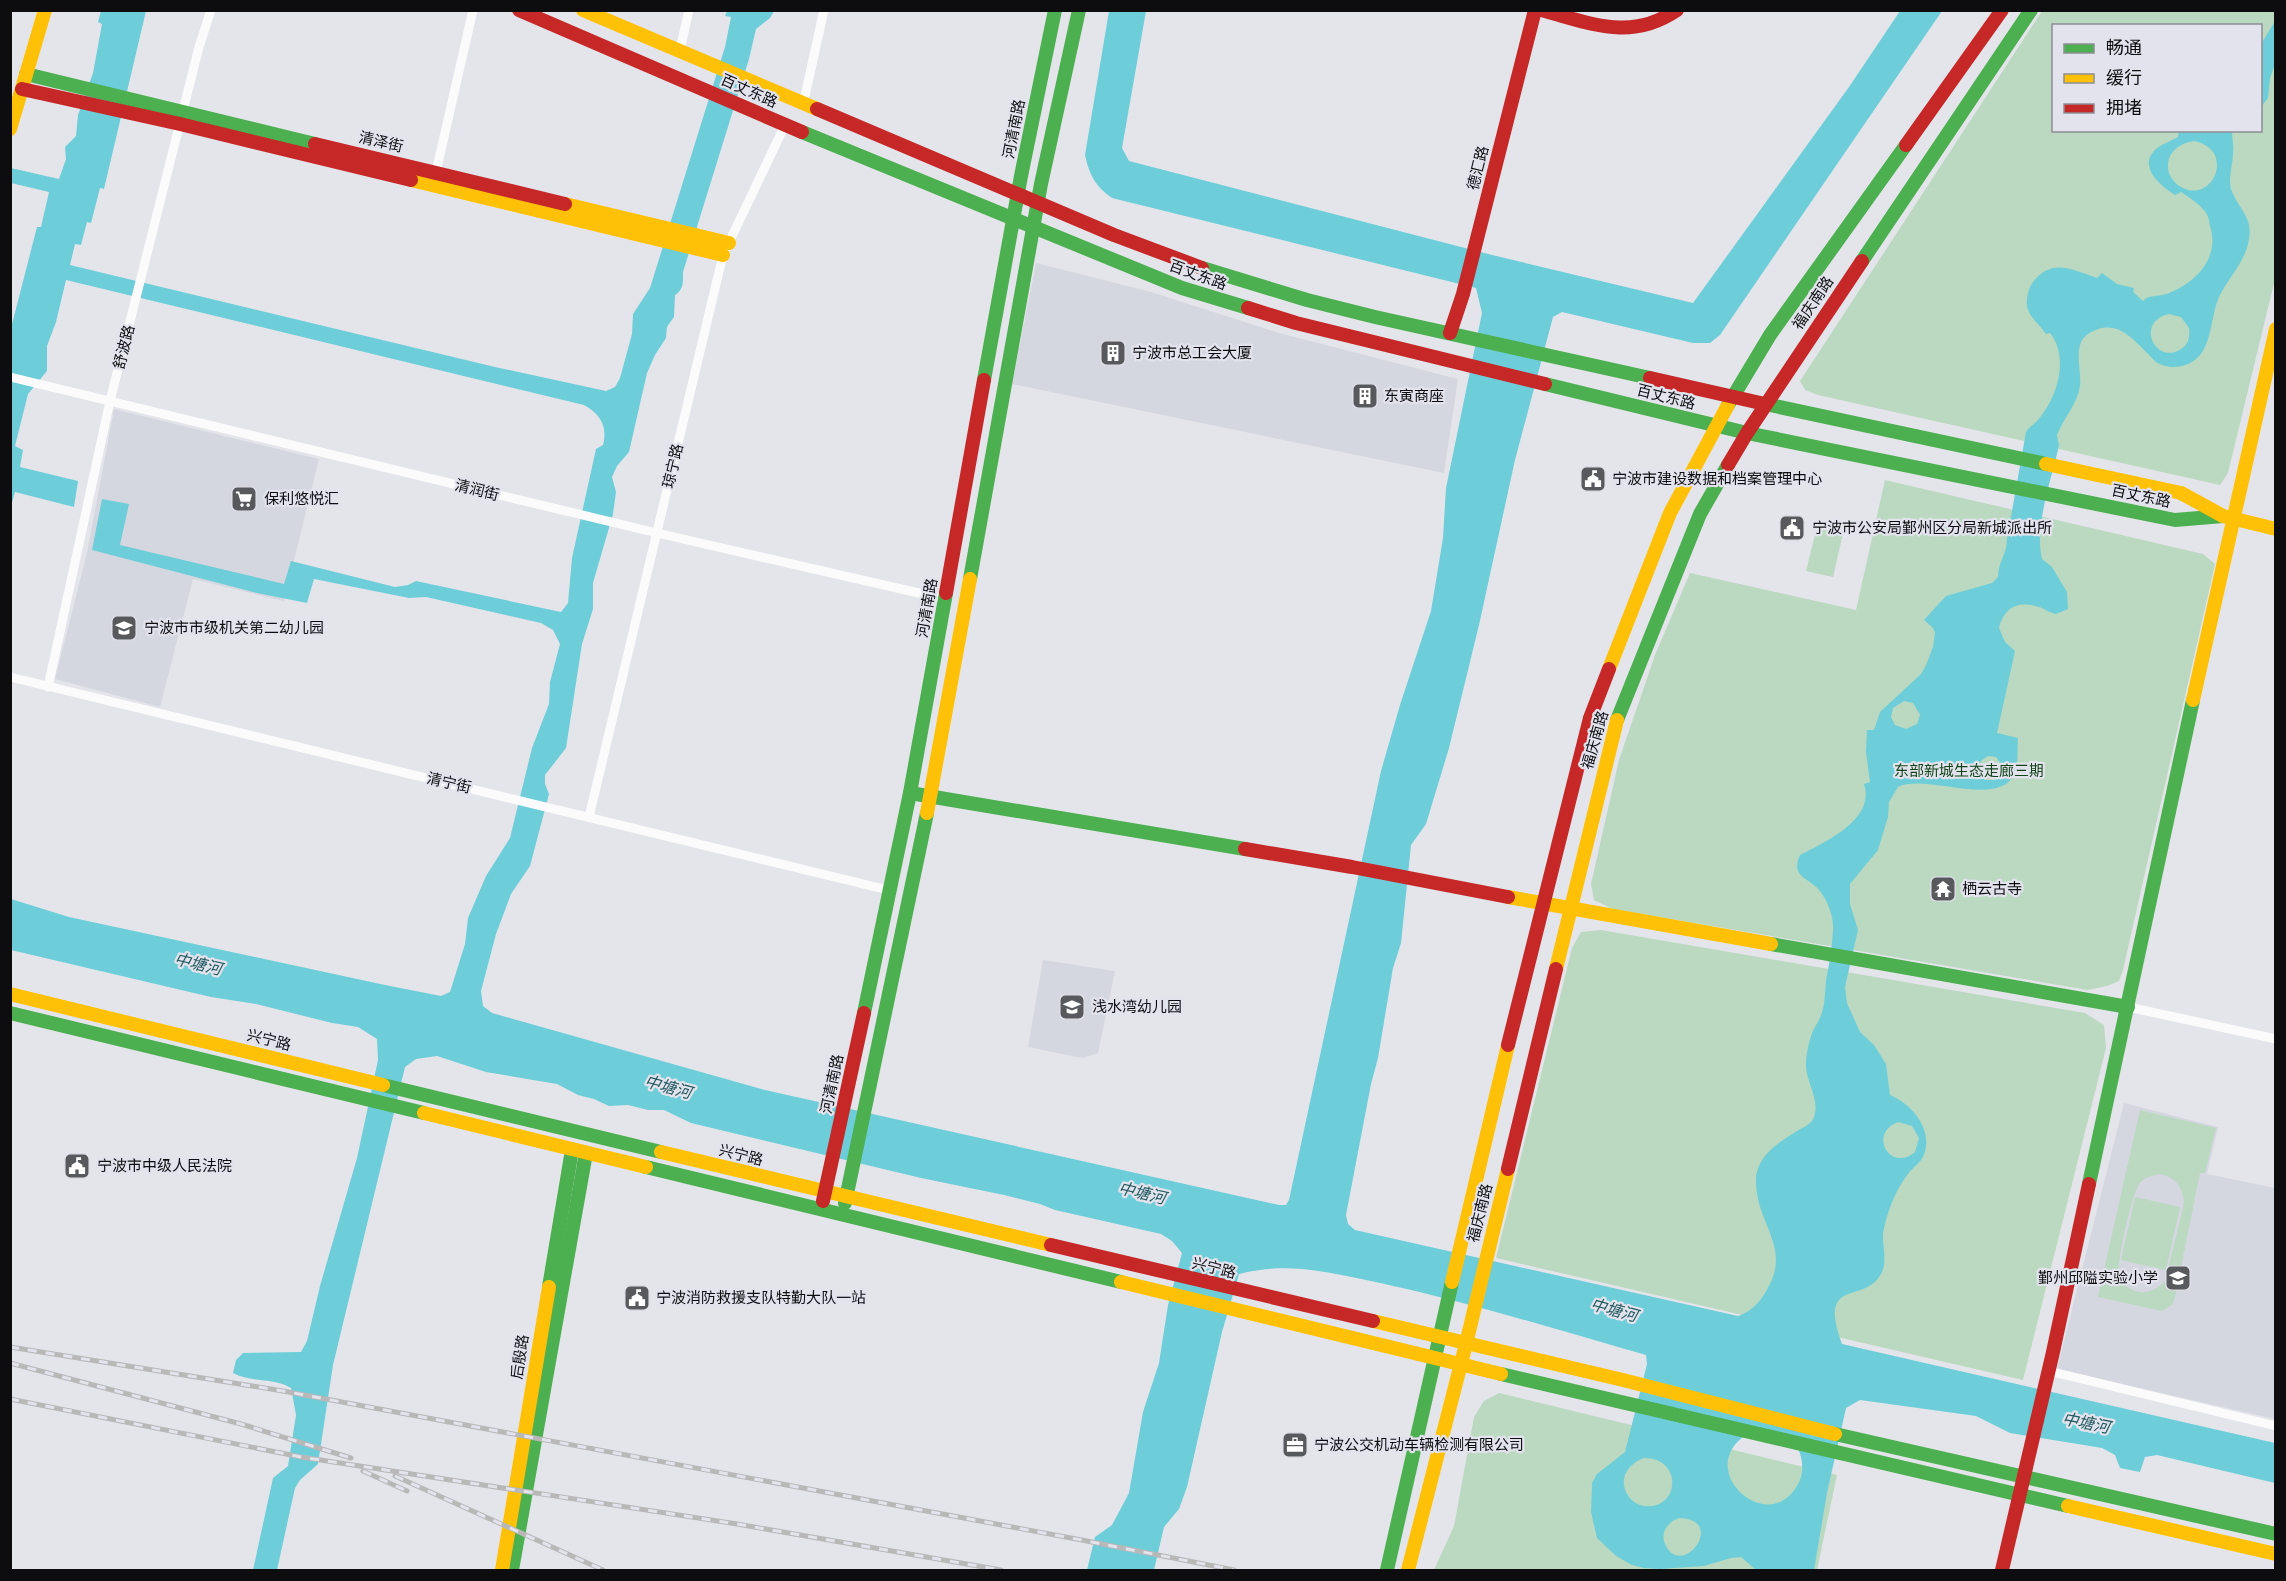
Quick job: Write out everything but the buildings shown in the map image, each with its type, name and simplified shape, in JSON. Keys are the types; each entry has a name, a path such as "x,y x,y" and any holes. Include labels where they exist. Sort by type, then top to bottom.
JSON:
{"main road":[{"path":"10,129 45,10"},
{"name":"百丈东路","path":"519,10 785,125 1033,228 1182,288 1238,306 1296,323 1747,433 2175,520 2229,518"},
{"name":"百丈东路","path":"583,10 1114,235 1257,286 1352,311 1732,397 2181,494 2229,518"},
{"name":"河清南路","path":"821,1209 845,1108 888,890 910,793 1018,194 1055,10"},
{"path":"843,1214 931,796 1033,228 1079,10"},
{"name":"德汇路","path":"1450,333 1463,294 1535,10"},
{"path":"1541,10 1620,30 1641,29 1666,20 1677,10"},
{"name":"福庆南路","path":"1387,1570 1438,1338 1542,904 1590,718 1670,513 1732,397 1770,335 2002,10"},
{"name":"福庆南路","path":"1408,1570 1466,1344 1614,727 1700,514 1747,433 2031,10"},
{"name":"清泽街","path":"26,74 181,118 726,249"},
{"name":"清泽街","path":"22,89 181,118 436,172 726,249"},
{"path":"2002,1570 2033,1445 2128,1007 2229,518 2276,329"},
{"path":"2229,518 2276,529"},
{"path":"910,793 1352,867 1542,904 2128,1007"},
{"name":"兴宁路","path":"10,994 825,1192 1623,1380 1846,1437 2276,1534"},
{"path":"10,1013 1434,1358 2276,1554"},
{"name":"后殷路","path":"502,1570 579,1151"},
{"name":"后殷路","path":"512,1570 579,1151"}],"street":[{"name":"舒波路","path":"48,687 110,401 181,118 211,10"},
{"path":"436,172 473,10"},
{"path":"680,50 689,10"},
{"path":"803,105 825,10"},
{"name":"琼宁路","path":"589,817 726,249 785,125"},
{"name":"清润街","path":"10,377 575,514 945,599"},
{"name":"清宁街","path":"10,677 888,890"},
{"path":"2128,1007 2276,1039"},
{"path":"2049,1373 2276,1426"}],"shaded area":[{"path":"1036,263 1151,292 1279,333 1458,379 1444,473 1012,384"},
{"path":"114,409 319,459 284,601 193,579 160,707 55,679 87,553"},
{"name":"浅水湾幼儿园","path":"1043,960 1115,971 1098,1053 1082,1058 1028,1047"},
{"name":"鄞州邱隘实验小学","path":"2124,1103 2218,1127 2207,1174 2275,1188 2275,1419 2057,1369"}],"green space":[{"path":"2042,11 2275,11 2275,279 2228,473 2220,485 1818,395 1805,390 1800,381"},
{"name":"东部新城生态走廊三期","path":"1885,480 2203,554 2215,564 2119,981 2088,990 1613,909 1594,900 1591,884 1619,760 1655,655 1690,573 1856,610"},
{"path":"1818,523 1844,529 1833,577 1806,571"},
{"path":"1601,930 2085,1013 2104,1025 2106,1048 2023,1380 1496,1258 1572,948 1581,932"},
{"path":"2140,1110 2216,1128 2205,1173 2200,1173 2172,1305 2162,1311 2098,1297","holes":["2161,1174 2180,1186 2184,1202 2183,1208 2165,1281 2153,1290 2139,1292 2126,1286 2119,1272 2126,1226 2140,1183 2152,1176"]},
{"path":"2135,1197 2180,1207 2166,1270 2121,1260"},
{"path":"1499,1393 1837,1475 1817,1570 1434,1570 1454,1526 1474,1417 1484,1401"}],"water":[{"name":"中塘河","path":"101,11 146,11 104,189 100,188 91,223 87,222 81,245 75,244 70,265 495,367 606,391 615,387 620,378 632,334 633,314 650,288 725,47 731,17 725,16 727,11 774,11 770,18 756,29 749,59 683,272 682,285 675,295 674,317 667,327 666,338 647,373 629,452 617,466 612,477 616,492 613,514 593,583 593,609 582,644 566,748 545,775 545,784 549,794 530,866 511,894 496,934 481,991 483,1006 492,1013 765,1090 1286,1205 1289,1200 1381,771 1431,611 1443,538 1446,488 1482,313 1476,288 1112,198 1094,179 1085,155 1109,11 1146,11 1122,148 1129,161 1492,255 1693,303 1849,87 1900,11 1942,11 1720,335 1710,343 1693,343 1562,312 1553,317 1515,460 1449,748 1426,824 1411,845 1401,943 1393,968 1378,1058 1346,1215 1348,1224 1355,1230 1738,1316 1750,1310 1763,1297 1773,1277 1776,1262 1775,1249 1758,1197 1757,1172 1769,1151 1812,1121 1816,1107 1806,1064 1812,1033 1823,1008 1833,926 1830,909 1825,899 1815,886 1802,876 1797,868 1797,862 1800,855 1846,828 1863,808 1866,797 1864,784 1870,782 1866,752 1867,730 1874,730 1880,712 1921,674 1926,665 1933,647 1935,632 1924,620 1946,596 1992,583 1998,577 2007,544 2026,432 2050,402 2055,391 2060,366 2056,343 2050,333 2046,334 2030,315 2027,298 2031,285 2038,276 2053,268 2078,271 2097,278 2102,273 2117,284 2134,288 2133,292 2143,301 2148,297 2169,293 2189,282 2204,267 2212,248 2208,218 2201,207 2188,197 2181,192 2175,195 2157,181 2150,169 2151,155 2156,149 2178,137 2179,132 2232,132 2230,185 2247,218 2249,239 2241,261 2220,295 2209,336 2200,355 2193,362 2182,366 2162,365 2127,335 2113,328 2097,329 2083,338 2080,344 2079,392 2057,435 2059,445 2040,532 2042,559 2052,567 2067,592 2068,609 2056,614 2031,605 2018,605 2008,610 1999,628 2005,642 2015,651 1997,733 2018,738 2014,775 2005,784 1992,789 1977,790 1925,784 1898,787 1889,802 1888,817 1878,850 1850,884 1850,904 1858,930 1845,987 1847,1003 1860,1032 1874,1045 1886,1064 1890,1095 1906,1105 1924,1128 1926,1147 1923,1157 1904,1180 1890,1207 1883,1234 1884,1263 1881,1274 1873,1283 1839,1300 1835,1309 1842,1344 2275,1443 2275,1483 2157,1455 2145,1457 2140,1472 2120,1468 2115,1455 2102,1448 2010,1433 1976,1416 1860,1400 1846,1408 1827,1493 1814,1570 1756,1570 1741,1557 1704,1566 1644,1568 1632,1565 1616,1556 1597,1538 1591,1512 1592,1483 1597,1474 1625,1452 1647,1364 1646,1355 1480,1308 1362,1279 1292,1268 1257,1270 1239,1274 1222,1332 1187,1487 1179,1509 1164,1527 1154,1570 1087,1570 1095,1537 1112,1525 1129,1493 1143,1412 1159,1363 1168,1305 1182,1253 1172,1241 1161,1234 1055,1210 1004,1195 921,1178 691,1123 664,1110 648,1110 628,1105 609,1106 578,1095 557,1084 486,1072 437,1056 416,1059 405,1067 333,1365 318,1464 300,1480 295,1488 277,1570 253,1570 273,1478 288,1466 296,1415 291,1388 277,1382 247,1378 233,1373 236,1360 243,1353 301,1352 307,1341 320,1286 357,1158 378,1060 377,1039 358,1027 332,1023 256,1004 211,997 11,950 11,899 69,917 385,985 441,996 450,992 465,944 468,918 486,876 510,838 532,748 549,704 550,682 560,644 553,630 541,623 426,597 409,598 314,579 307,603 257,593 92,550 102,499 129,504 120,545 284,584 291,561 395,587 416,581 561,612 568,603 572,558 596,449 603,445 604,432 601,421 584,405 66,280 56,322 47,346 47,371 28,394 15,446 23,450 20,467 78,481 74,507 15,492 11,506 11,328 37,227 41,227 49,192 11,183 11,168 59,179 66,159 65,147 76,136 78,115 93,73 102,24 98,22","holes":["2194,141 2207,146 2217,164 2210,183 2202,189 2192,191 2177,184 2169,173 2168,167 2170,155 2178,147","2169,314 2181,317 2189,328 2189,337 2184,347 2172,353 2157,348 2152,341 2151,333 2158,318","1904,701 1913,703 1920,715 1917,724 1906,729 1895,725 1891,717 1893,708","1988,756 1996,757 2003,767 2002,774 1995,780 1986,780 1978,769 1981,761","1898,1122 1912,1126 1919,1138 1915,1152 1906,1157 1898,1158 1891,1155 1883,1142 1884,1135","1749,1433 1797,1446 1802,1461 1800,1481 1784,1500 1768,1504 1753,1501 1740,1492 1731,1478 1728,1463 1733,1447","1644,1458 1657,1460 1666,1466 1671,1474 1670,1493 1665,1500 1656,1505 1637,1504 1627,1494 1624,1477 1630,1467","1679,1518 1693,1521 1700,1528 1701,1536 1697,1545 1690,1552 1681,1556 1672,1554 1664,1540 1666,1528"]},
{"path":"2275,21 2275,64 2270,78 2268,98 2262,106 2262,42"}],"railway":[{"path":"10,1347 283,1391 1234,1570"},
{"path":"10,1363 241,1424 351,1458"},
{"path":"10,1399 301,1457 737,1524 1001,1570"},
{"path":"363,1471 407,1491"},
{"path":"395,1476 603,1570"}],"traffic: fast":[{"path":"984,380 1021,176 1055,10"},
{"path":"970,579 1041,184 1079,10"},
{"path":"1862,261 2031,10"},
{"path":"26,74 315,144"},
{"path":"802,132 1182,288 1248,308"},
{"path":"1728,405 1770,335 1906,145"},
{"path":"1202,268 1307,300 1375,317 1650,378"},
{"path":"1545,384 1747,433"},
{"path":"1765,404 2046,464"},
{"path":"1747,433 2175,520 2223,516"},
{"path":"1617,720 1700,514 1728,465"},
{"path":"864,1013 910,793 946,593"},
{"path":"2089,1184 2193,700"},
{"path":"910,793 1245,849"},
{"path":"845,1203 927,813"},
{"path":"1771,944 2128,1007"},
{"path":"10,1013 424,1113"},
{"path":"383,1085 661,1152"},
{"path":"549,1287 572,1150"},
{"path":"512,1570 586,1153"},
{"path":"646,1167 1121,1282"},
{"path":"1387,1570 1452,1282"},
{"path":"1501,1374 2068,1506"},
{"path":"1835,1434 2276,1534"}],"traffic: slow":[{"path":"10,129 45,10"},
{"path":"583,10 817,109"},
{"path":"411,180 723,255"},
{"path":"565,204 729,243"},
{"path":"2193,700 2276,329"},
{"path":"1609,669 1670,513 1728,405"},
{"path":"2046,464 2181,493 2223,516 2276,529"},
{"path":"927,813 970,579"},
{"path":"1556,969 1617,720"},
{"path":"1508,897 1771,944"},
{"path":"10,994 383,1085"},
{"path":"1452,1282 1508,1045"},
{"path":"424,1113 646,1167"},
{"path":"661,1152 1051,1245"},
{"path":"1408,1570 1508,1169"},
{"path":"1121,1282 1501,1374"},
{"path":"502,1570 549,1287"},
{"path":"1373,1321 1623,1380 1835,1434"},
{"path":"2068,1506 2276,1554"}],"traffic: jam":[{"path":"519,10 802,132"},
{"path":"1450,333 1463,294 1535,10"},
{"path":"1541,10 1610,27 1643,25 1660,20 1677,10"},
{"path":"1906,145 2002,10"},
{"path":"22,89 180,124 411,180"},
{"path":"817,109 1114,235 1202,268"},
{"path":"315,144 565,204"},
{"path":"1728,465 1862,261"},
{"path":"1248,308 1296,323 1545,384"},
{"path":"1650,378 1765,404"},
{"path":"946,593 984,380"},
{"path":"1508,1045 1590,718 1609,669"},
{"path":"1245,849 1508,897"},
{"path":"1508,1169 1556,969"},
{"path":"823,1201 864,1013"},
{"path":"2002,1570 2053,1352 2089,1184"},
{"path":"1051,1245 1373,1321"}],"place":[{"name":"宁波市总工会大厦","path":"1113,353"},
{"name":"东寅商座","path":"1365,396"},
{"name":"宁波市建设数据和档案管理中心","path":"1593,479"},
{"name":"保利悠悦汇","path":"244,499"},
{"name":"宁波市公安局鄞州区分局新城派出所","path":"1792,528"},
{"name":"宁波市市级机关第二幼儿园","path":"124,628"},
{"name":"栖云古寺","path":"1943,889"},
{"name":"浅水湾幼儿园","path":"1072,1007"},
{"name":"宁波市中级人民法院","path":"77,1166"},
{"name":"鄞州邱隘实验小学","path":"2178,1278"},
{"name":"宁波消防救援支队特勤大队一站","path":"637,1298"},
{"name":"宁波公交机动车辆检测有限公司","path":"1295,1445"}]}
